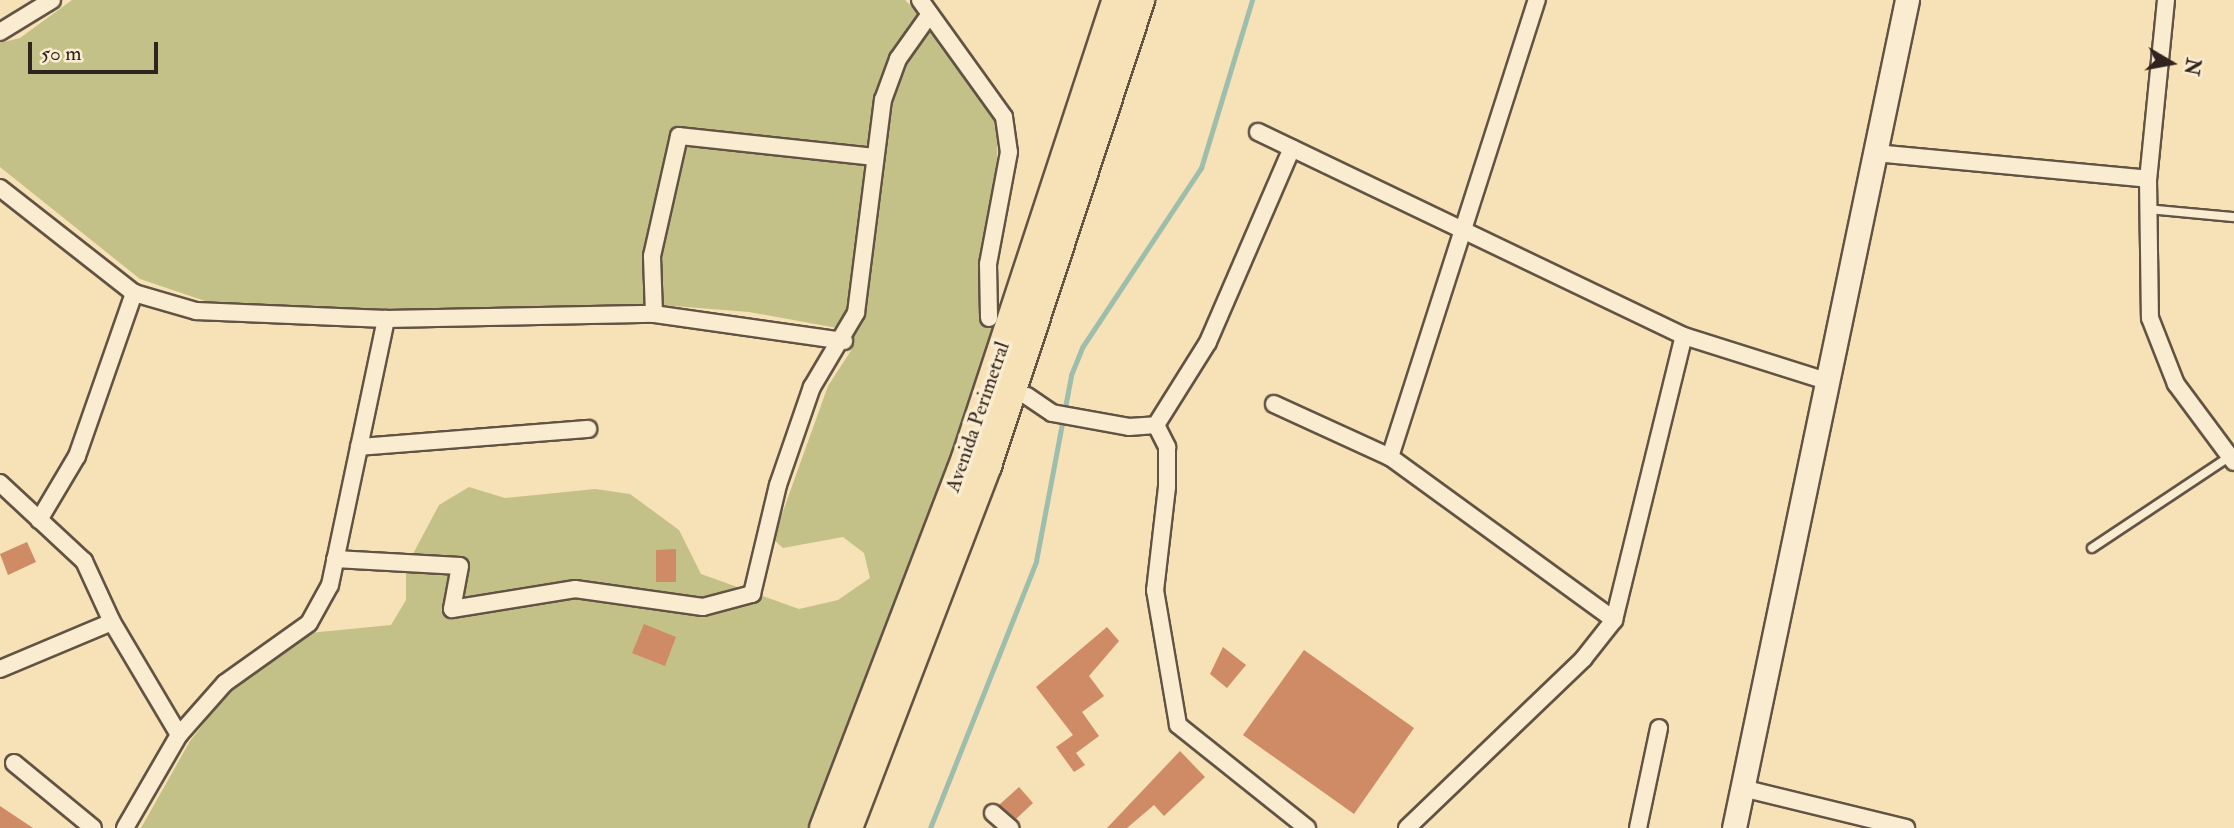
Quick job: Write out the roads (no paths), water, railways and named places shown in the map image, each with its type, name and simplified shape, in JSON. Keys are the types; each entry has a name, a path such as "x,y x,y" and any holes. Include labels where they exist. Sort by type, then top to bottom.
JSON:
{"main road":[{"name":"Avenida Perimetral","path":"823,828 965,458 1116,0"},
{"name":"Avenida Perimetral","path":"849,828 988,467 1141,0"}],"street":[{"path":"0,32 52,0"},
{"path":"920,0 1004,117 1009,152 988,264 989,318"},
{"path":"1390,457 1465,231 1537,0"},
{"path":"1734,828 1906,0"},
{"path":"2166,0 2148,179 2147,292 2161,354 2193,411 2232,460"},
{"path":"335,559 460,566 452,609 575,589 703,607 752,594 778,485 812,387 844,341 865,261 874,157 898,59 930,14"},
{"path":"1258,132 1684,336 1827,381"},
{"path":"654,314 652,256 679,136 874,157"},
{"path":"1156,425 1208,342 1292,148"},
{"path":"1875,153 2148,179"},
{"path":"0,188 134,293 196,311 386,319 654,314 844,341"},
{"path":"39,520 77,456 134,293"},
{"path":"125,828 179,735 225,683 309,622 335,559 386,319"},
{"path":"1407,828 1584,658 1614,620 1684,336"},
{"path":"1027,396 1052,412 1129,427 1156,425"},
{"path":"1275,404 1390,457 1614,620"},
{"path":"1156,425 1167,447 1167,487 1155,590 1178,725 1307,828"},
{"path":"359,447 588,429"},
{"path":"0,483 84,561 112,622 179,735"},
{"path":"0,669 112,622"},
{"path":"1638,828 1659,729"},
{"path":"14,763 93,828"},
{"path":"1742,788 1906,828"},
{"path":"993,813 1010,828"}],"lane":[{"path":"2147,209 2234,217"},
{"path":"2092,548 2232,460"}],"waterway":[{"path":"930,828 1036,561 1071,375 1083,346 1201,168 1252,0"}]}
